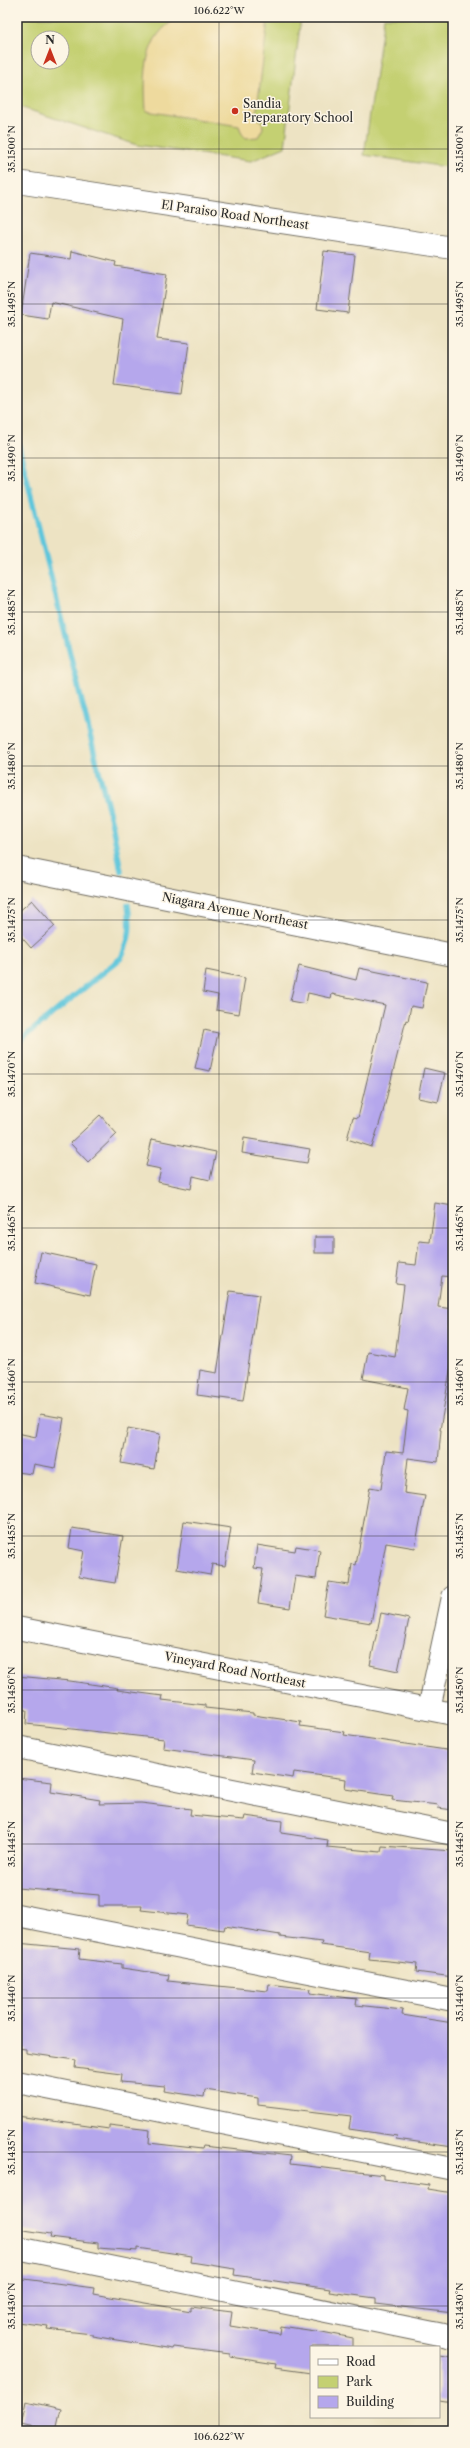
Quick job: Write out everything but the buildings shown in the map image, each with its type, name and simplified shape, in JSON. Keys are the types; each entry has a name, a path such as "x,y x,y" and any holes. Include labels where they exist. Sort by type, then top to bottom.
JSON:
{"street":[{"name":"El Paraiso Road Northeast","path":"17,182 453,248"},
{"name":"Niagara Avenue Northeast","path":"17,868 453,955"},
{"path":"429,1709 453,1597"},
{"name":"Vineyard Road Northeast","path":"17,1628 453,1714"},
{"path":"17,1747 453,1834"},
{"path":"17,1915 453,2000"},
{"path":"17,2082 453,2169"},
{"path":"17,2248 453,2337"}],"green space":[{"path":"17,17 301,17 285,147 251,161 137,145 17,106"},
{"path":"384,17 453,17 453,168 364,155"}],"sand":[{"path":"180,17 265,17 268,19 256,117 262,122 263,128 258,137 246,138 242,134 239,126 146,111 146,70 152,45 158,34"}],"waterway":[{"path":"17,439 112,824 121,871"},
{"path":"17,1043 121,958 127,944 129,932 130,920 128,905"}],"place":[{"name":"Sandia Preparatory School","path":"235,111"}]}
